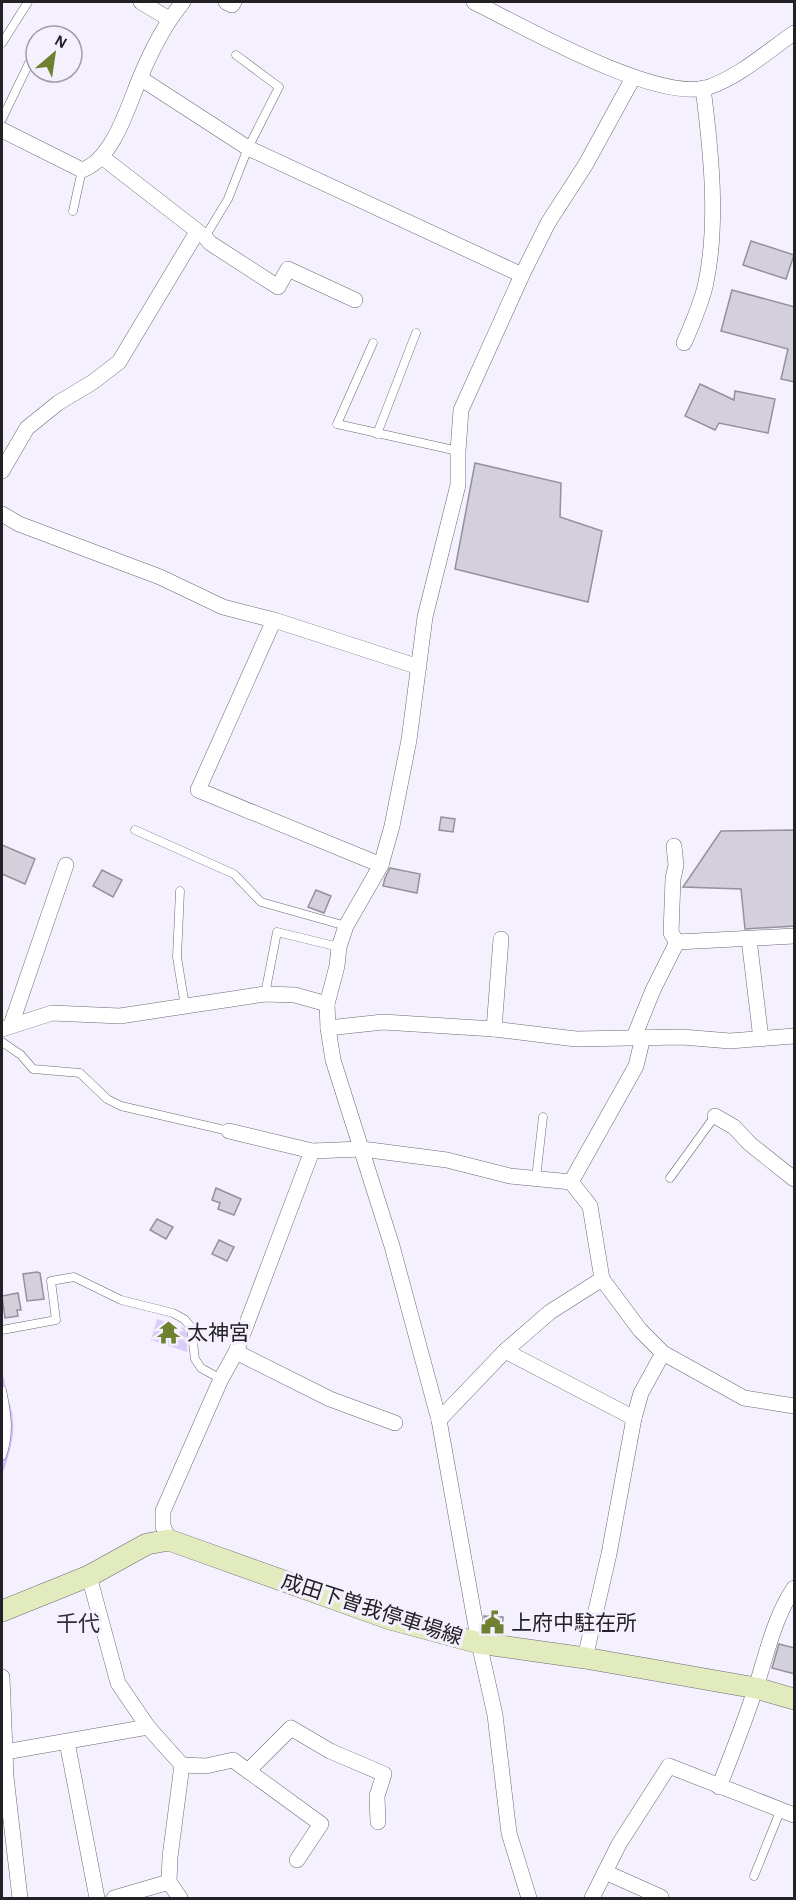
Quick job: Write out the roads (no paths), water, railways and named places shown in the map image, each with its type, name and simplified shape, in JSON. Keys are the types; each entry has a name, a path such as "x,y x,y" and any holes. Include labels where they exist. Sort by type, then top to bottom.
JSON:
{"main road":[{"path":"2,1611 88,1576 147,1544 169,1540"},
{"name":"成田下曽我停車場線","path":"169,1540 390,1619 479,1643 585,1658 756,1688 795,1699"}],"street":[{"path":"141,2 169,19"},
{"path":"2,130 82,170 89,168 102,157 129,108 140,78 169,19 183,2"},
{"path":"226,2 232,5 234,2"},
{"path":"474,2 633,78 686,89 703,88 727,79 795,33"},
{"path":"140,78 248,148 522,275"},
{"path":"529,1899 509,1833 495,1715 479,1643 439,1420 392,1246 333,1060 327,1004 337,966 339,947 346,926 381,865 392,826 409,740 425,617 458,485 461,410 548,223 586,164 633,78"},
{"path":"684,343 705,287 710,258 711,152 703,88"},
{"path":"102,157 210,243 278,287 288,269 355,300"},
{"path":"2,471 27,428 58,403 93,382 119,362 201,235"},
{"path":"2,514 19,524 160,577 224,607 274,620 419,667"},
{"path":"274,620 198,790 381,865"},
{"path":"674,846 676,865 673,879 671,933 677,942"},
{"path":"6,1027 66,865"},
{"path":"677,942 795,936"},
{"path":"494,1029 501,939"},
{"path":"749,939 761,1039"},
{"path":"571,1182 636,1066 638,1037 652,990 677,942"},
{"path":"6,1027 52,1012 120,1016 265,994 295,995 327,1004"},
{"path":"328,1028 383,1022 494,1029 576,1039 638,1037 730,1041 795,1036"},
{"path":"715,1116 734,1127 750,1144 795,1179"},
{"path":"229,1131 312,1151 362,1149 447,1160 510,1176 571,1182 590,1206 602,1279 640,1330 663,1353 744,1398 795,1406"},
{"path":"169,1540 164,1526 163,1511 221,1379 236,1352 312,1151"},
{"path":"439,1420 505,1352 549,1312 602,1279"},
{"path":"236,1352 330,1399 395,1423"},
{"path":"505,1352 634,1418"},
{"path":"585,1658 609,1554 634,1418 641,1393 663,1353"},
{"path":"88,1576 118,1683 148,1727 182,1765 206,1766 233,1760 321,1824 297,1860"},
{"path":"719,1787 756,1688 773,1631 787,1599 795,1588"},
{"path":"2,1677 5,1752 20,1899"},
{"path":"5,1752 148,1727"},
{"path":"248,1771 291,1728 330,1751 384,1774 377,1796 378,1822"},
{"path":"67,1742 97,1899"},
{"path":"180,1899 169,1882 182,1765"},
{"path":"592,1899 620,1844 669,1766 788,1812"},
{"path":"605,1872 660,1897"},
{"path":"114,1899 169,1882"}],"lane":[{"path":"2,43 28,2"},
{"path":"201,235 228,199 248,148 279,87 236,55"},
{"path":"2,119 24,72"},
{"path":"74,211 82,170"},
{"path":"377,434 416,333"},
{"path":"373,342 338,424 458,451"},
{"path":"135,830 234,874 261,902 346,926"},
{"path":"180,891 177,957 185,1006"},
{"path":"265,994 278,932 339,947"},
{"path":"2,1042 21,1055 33,1069 80,1073 107,1099 121,1106 229,1131"},
{"path":"670,1178 715,1116"},
{"path":"537,1178 543,1117"},
{"path":"2,1330 56,1320 51,1281 74,1277 121,1300 173,1313 184,1319 191,1327 195,1359 201,1368 221,1379"},
{"path":"2,1390 8,1418 7,1436 2,1456"},
{"path":"754,1876 788,1812"}],"waterway":[{"path":"2,1379 4,1391"},
{"path":"2,1469 11,1430 8,1405"}],"place":[{"name":"太神宮","path":"169,1333"},
{"name":"上府中駐在所","path":"493,1623"}],"district":[{"name":"千代","path":"78,1623"}]}
